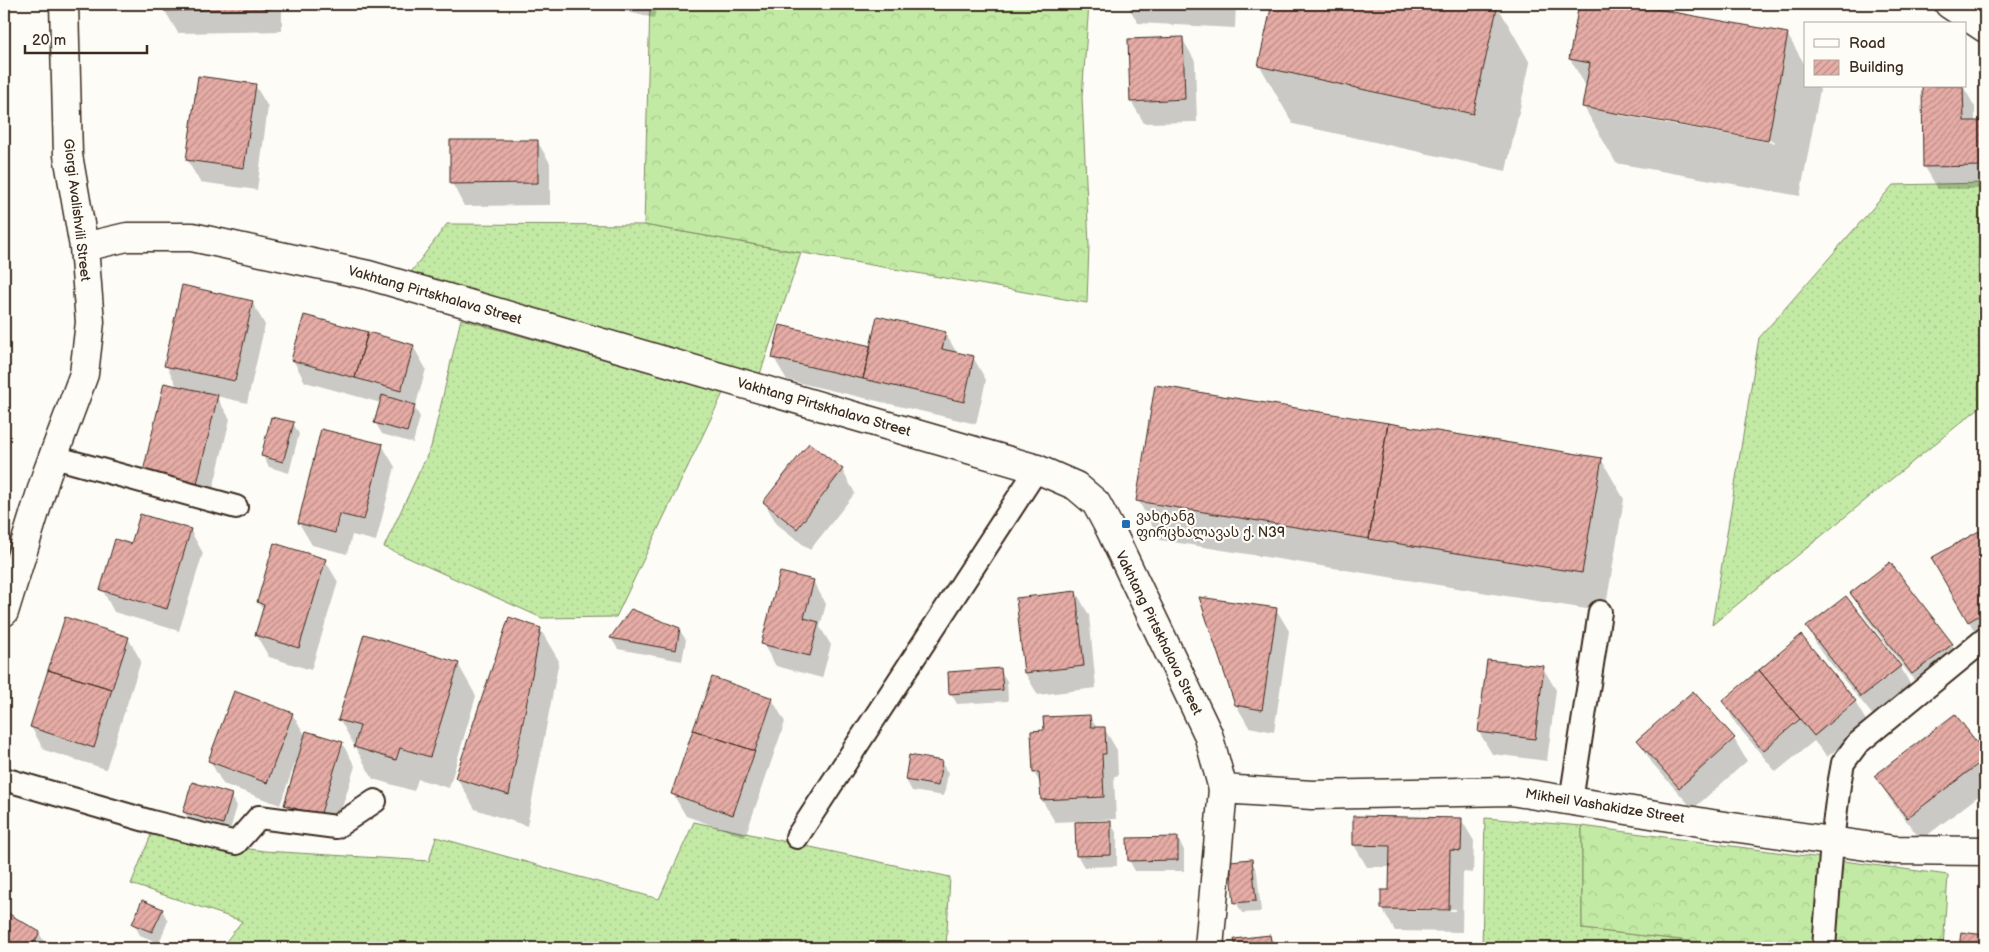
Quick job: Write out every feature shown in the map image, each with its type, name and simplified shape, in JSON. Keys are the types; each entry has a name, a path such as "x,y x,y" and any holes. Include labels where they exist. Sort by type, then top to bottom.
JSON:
{"street":[{"name":"Giorgi Avalishvili Street","path":"4,612 46,476 84,374 90,322 84,248 68,155 64,4"},
{"path":"1949,4 1985,28"},
{"name":"Vakhtang Pirtskhalava Street","path":"84,248 127,237 192,237 368,275 1037,470 1076,486 1096,503 1208,734 1223,788 1209,948"},
{"name":"Mikheil Vashakidze Street","path":"1223,788 1312,795 1511,791 1718,825 1894,850 1985,851"}],"lane":[{"path":"54,457 236,507"},
{"path":"797,837 1037,470"},
{"path":"1571,801 1600,612"},
{"path":"1824,948 1832,841 1838,785 1843,763 1857,744 1985,639"},
{"path":"4,779 152,822 236,843 259,817 336,827 374,802"}],"green space":[{"path":"650,4 1089,4 1082,97 1089,245 1087,303 644,225"},
{"path":"1985,183 1985,403 1712,625 1759,338 1893,185"},
{"path":"447,224 644,225 801,253 760,374 409,275"},
{"path":"461,319 723,393 616,617 542,618 384,547 431,447"},
{"path":"1485,818 1582,826 1582,929 1754,948 1482,948"},
{"path":"694,822 950,877 946,948 221,948 242,921 131,884 151,835 264,851 429,861 436,837 659,899"},
{"path":"1582,826 1948,875 1943,948 1754,948 1582,929"}],"building":[{"path":"164,4 270,4 270,9 164,11"},
{"path":"1272,4 1498,4 1473,114 1258,66"},
{"path":"1579,4 1629,4 1788,33 1768,141 1582,107 1590,63 1569,59"},
{"path":"1183,37 1185,99 1130,102 1128,39"},
{"path":"198,76 256,84 244,168 186,160"},
{"path":"1922,88 1963,88 1964,121 1985,121 1985,166 1923,167"},
{"path":"450,140 538,140 538,183 450,184"},
{"path":"182,285 253,301 235,381 164,366"},
{"path":"304,315 368,332 355,378 291,360"},
{"path":"877,316 946,332 942,349 974,356 964,402 863,379"},
{"path":"780,325 871,346 863,379 772,358"},
{"path":"368,332 414,345 401,391 355,378"},
{"path":"164,383 218,395 196,488 142,476"},
{"path":"1155,385 1388,423 1369,539 1136,501"},
{"path":"382,395 415,405 407,432 374,423"},
{"path":"271,417 294,422 283,462 261,456"},
{"path":"1388,423 1602,458 1582,573 1369,539"},
{"path":"321,429 383,444 364,520 339,514 335,533 298,523"},
{"path":"809,443 843,469 797,529 763,502"},
{"path":"140,514 191,529 167,609 100,590 115,539 131,544"},
{"path":"1979,531 1985,541 1985,612 1968,622 1931,558"},
{"path":"274,543 326,559 299,648 255,635 264,605 257,602"},
{"path":"1890,562 1953,644 1912,674 1850,593"},
{"path":"780,572 814,580 804,618 819,622 810,656 761,644"},
{"path":"1076,591 1084,666 1024,673 1016,598"},
{"path":"1846,596 1901,666 1861,697 1806,627"},
{"path":"1199,597 1277,608 1262,710 1235,705"},
{"path":"631,609 680,628 676,650 610,638"},
{"path":"65,617 129,637 112,689 48,670"},
{"path":"509,617 541,628 509,795 455,778"},
{"path":"364,634 459,663 430,757 400,748 396,760 354,747 360,726 338,720"},
{"path":"1801,635 1856,701 1814,736 1759,670"},
{"path":"1487,660 1544,666 1535,739 1478,732"},
{"path":"1001,668 1003,690 949,694 948,672"},
{"path":"48,670 112,689 94,748 30,727"},
{"path":"1759,670 1800,719 1763,751 1722,701"},
{"path":"712,677 773,698 755,751 693,730"},
{"path":"234,691 293,713 267,783 208,761"},
{"path":"1693,691 1735,738 1679,788 1637,740"},
{"path":"1955,714 1985,753 1985,759 1907,818 1874,776"},
{"path":"1090,715 1091,727 1105,727 1106,754 1102,754 1104,797 1041,800 1039,772 1033,773 1031,731 1044,730 1043,717"},
{"path":"693,730 755,751 733,815 671,794"},
{"path":"306,731 343,742 320,816 284,805"},
{"path":"909,755 942,761 938,786 905,780"},
{"path":"192,782 232,794 223,824 183,812"},
{"path":"1353,816 1462,818 1461,851 1450,850 1449,910 1381,909 1381,890 1389,890 1390,846 1353,845"},
{"path":"1111,821 1111,855 1076,856 1075,822"},
{"path":"1178,837 1178,860 1128,861 1127,838"},
{"path":"1252,859 1256,901 1234,903 1230,861"},
{"path":"142,900 163,909 152,932 132,924"},
{"path":"4,911 40,932 31,948 4,948"},
{"path":"1961,932 1985,935 1985,948 1959,948"},
{"path":"1270,935 1272,948 1236,948 1234,939"}],"place":[{"name":"ვახტანგ ფირცხალავას ქ. N39","path":"1126,524"}]}
